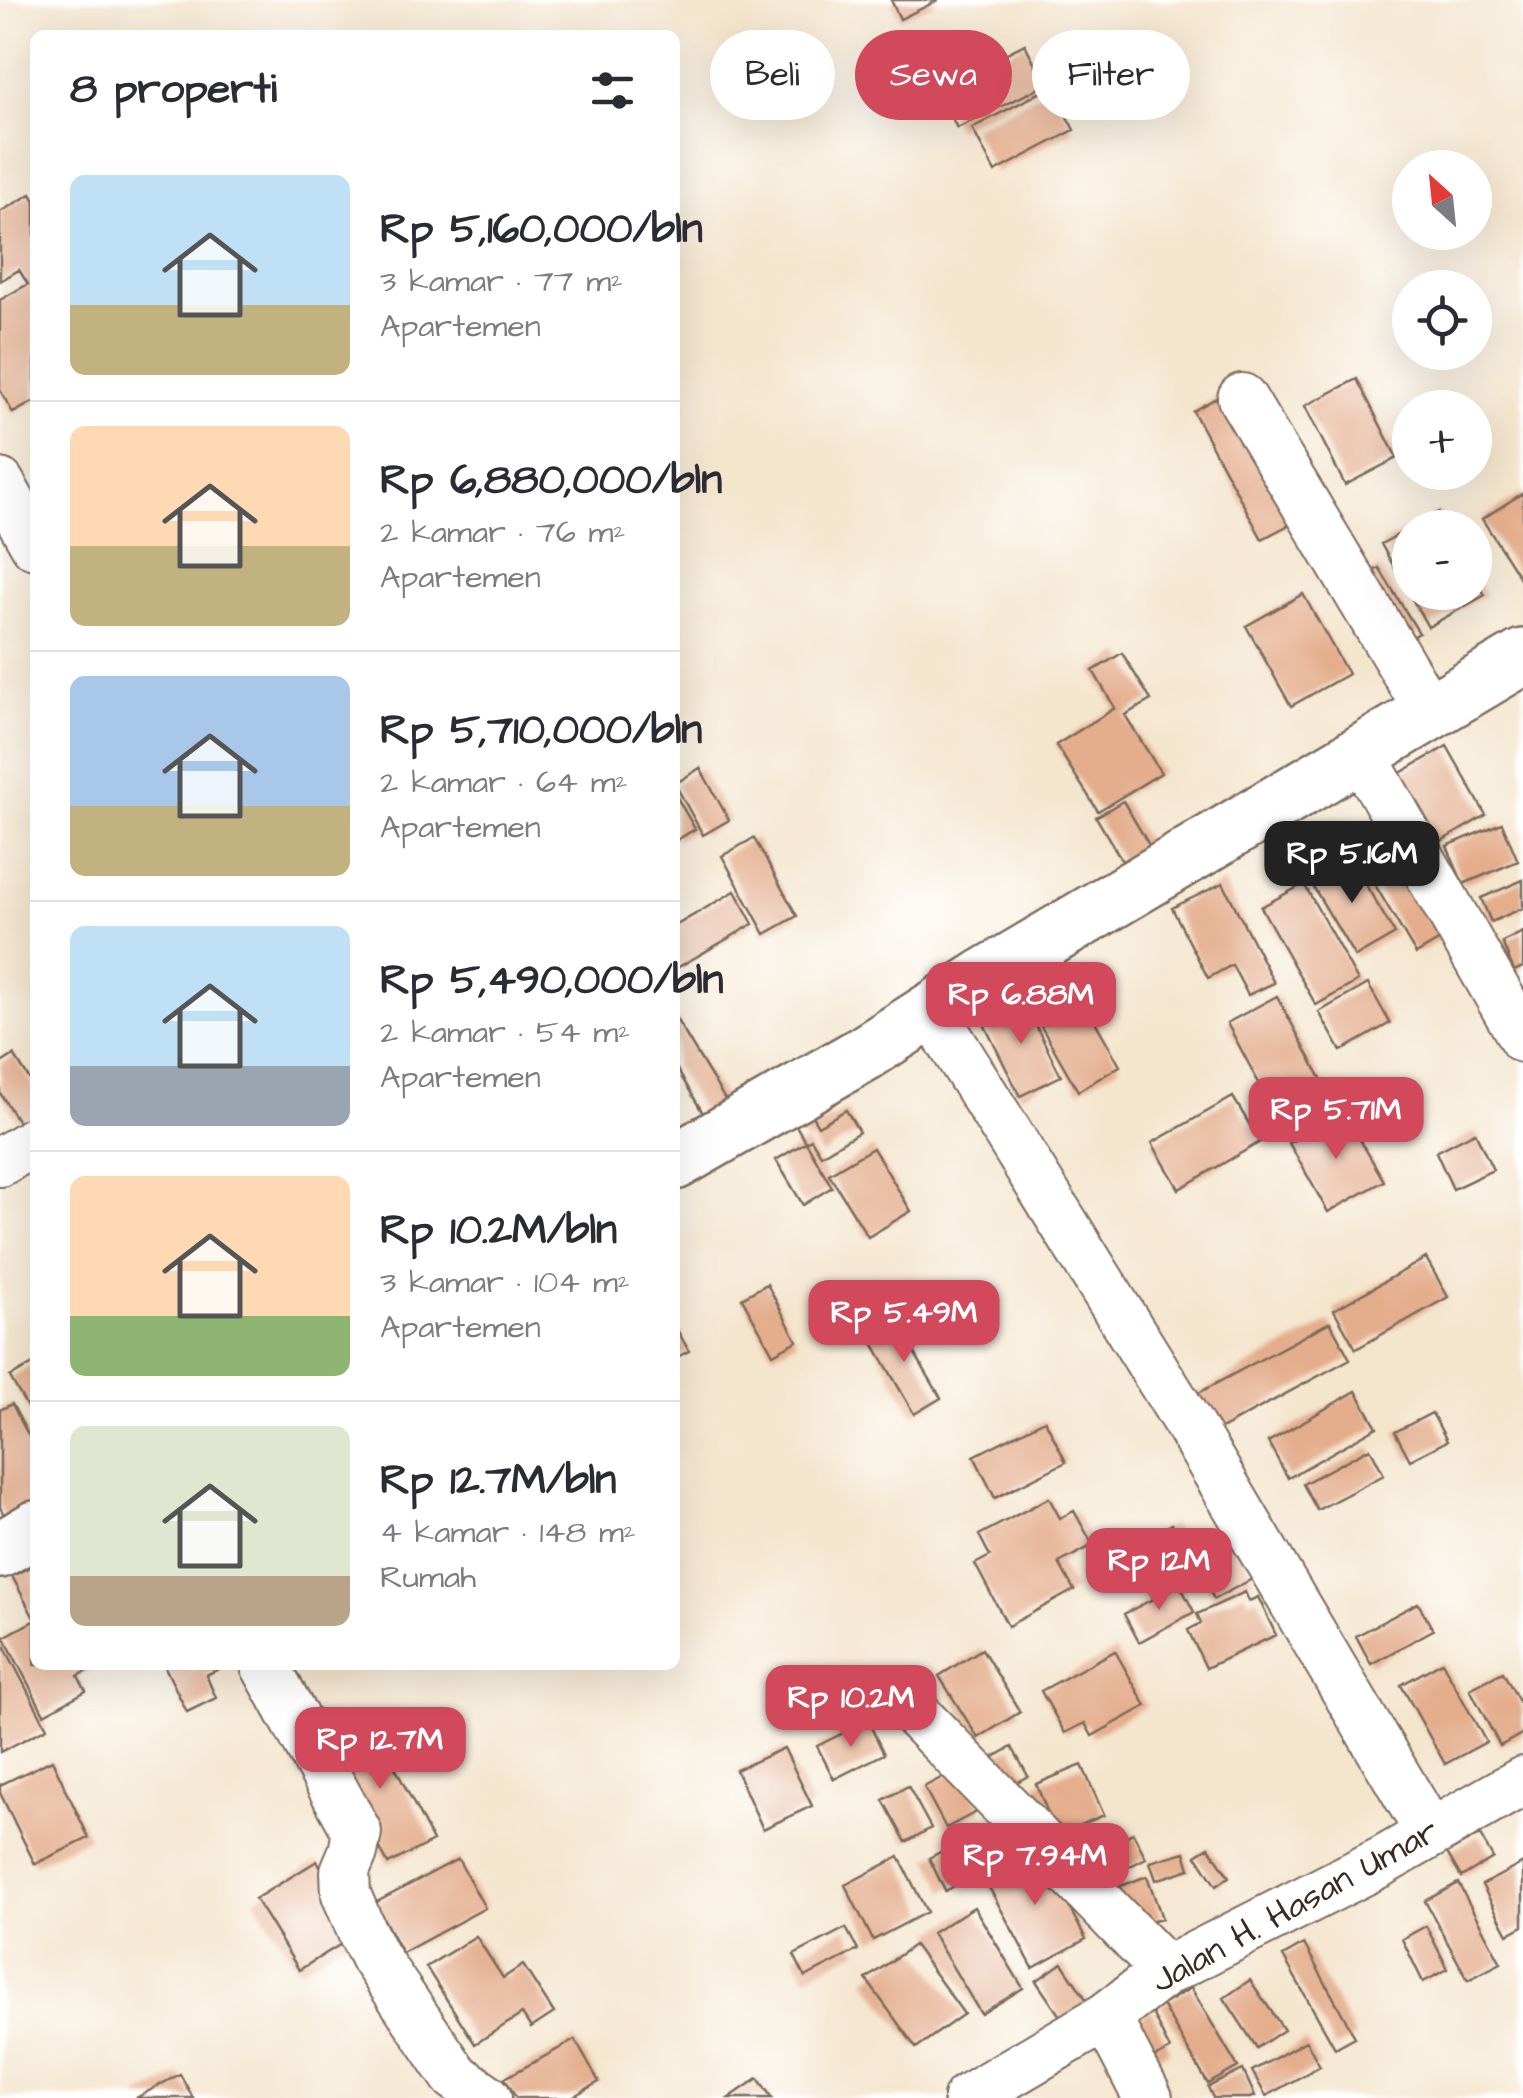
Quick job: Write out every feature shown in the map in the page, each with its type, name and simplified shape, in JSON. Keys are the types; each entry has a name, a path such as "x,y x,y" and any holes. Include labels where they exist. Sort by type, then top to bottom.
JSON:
{"street":[{"path":"1242,398 1429,710"},
{"path":"0,483 30,535"},
{"path":"680,1159 865,1053 984,977 1523,656"},
{"path":"1360,752 1523,1038"},
{"path":"932,1011 1189,1425 1430,1833"},
{"path":"0,1162 30,1144"},
{"path":"0,1550 30,1532"},
{"path":"268,1670 357,1832 345,1871 346,1894 375,1958 456,2076 487,2098"},
{"path":"913,1711 1166,1971"},
{"name":"Jalan H. Hasan Umar","path":"968,2098 1106,2018 1166,1971 1381,1862 1523,1781"},
{"path":"1106,2018 1148,2098"}],"building":[{"path":"891,0 939,0 900,19"},
{"path":"1025,44 1032,58 1032,91 1012,101 1012,50"},
{"path":"1032,97 1032,120 1069,120 1074,130 995,172 972,128 987,120 1012,120 1012,107"},
{"path":"953,120 973,120 957,128"},
{"path":"30,195 30,404 13,413 0,390 0,300 28,284 19,270 0,281 0,212"},
{"path":"1357,379 1392,448 1392,461 1345,485 1305,406"},
{"path":"1234,388 1304,517 1262,539 1193,411"},
{"path":"1523,493 1523,583 1492,535 1492,513"},
{"path":"1392,538 1392,563 1381,544"},
{"path":"1379,568 1392,589 1392,610 1405,610 1419,633 1396,647 1356,582"},
{"path":"1303,594 1348,674 1291,706 1246,626"},
{"path":"1418,610 1458,610 1428,627"},
{"path":"1122,653 1151,700 1125,715 1161,773 1098,811 1056,745 1115,708 1093,671"},
{"path":"1447,746 1486,815 1436,844 1397,775"},
{"path":"700,768 729,820 703,835 680,793 680,781"},
{"path":"1123,801 1152,850 1125,866 1096,817"},
{"path":"680,803 695,829 680,838"},
{"path":"1502,823 1518,861 1463,884 1447,846"},
{"path":"754,838 797,916 765,934 722,856"},
{"path":"1408,846 1457,930 1416,954 1366,870"},
{"path":"1348,855 1395,934 1355,957 1308,878"},
{"path":"1523,880 1523,908 1491,922 1481,898"},
{"path":"1223,883 1274,983 1248,995 1232,965 1208,978 1172,908"},
{"path":"1304,884 1358,981 1316,1005 1261,907"},
{"path":"735,891 753,924 680,966 680,923"},
{"path":"1523,932 1523,967 1514,971 1502,942"},
{"path":"1074,984 1120,1066 1078,1091 1031,1009"},
{"path":"1368,984 1390,1023 1341,1051 1319,1012"},
{"path":"1277,996 1326,1088 1276,1115 1227,1023"},
{"path":"1022,998 1061,1076 1020,1096 981,1018"},
{"path":"680,1025 729,1106 707,1120 680,1074"},
{"path":"14,1055 30,1080 30,1119 20,1125 0,1093 0,1064"},
{"path":"1233,1097 1260,1142 1179,1189 1152,1143"},
{"path":"846,1110 859,1132 821,1155 811,1139 806,1142 793,1121 809,1111 818,1126"},
{"path":"1344,1112 1384,1181 1328,1212 1289,1143"},
{"path":"1475,1132 1493,1170 1453,1189 1436,1152"},
{"path":"806,1142 832,1187 803,1205 776,1160"},
{"path":"873,1148 911,1211 868,1237 829,1174"},
{"path":"1426,1258 1448,1297 1356,1349 1334,1310"},
{"path":"767,1284 797,1341 773,1354 742,1298"},
{"path":"893,1316 941,1398 914,1414 866,1331"},
{"path":"1330,1322 1350,1359 1215,1432 1195,1395"},
{"path":"680,1335 689,1351 680,1356"},
{"path":"30,1366 30,1412 10,1377"},
{"path":"1356,1391 1377,1427 1288,1478 1268,1442"},
{"path":"12,1404 30,1438 30,1507 6,1519 0,1507 0,1410"},
{"path":"1432,1413 1447,1441 1410,1460 1395,1432"},
{"path":"1045,1420 1066,1462 995,1498 974,1456"},
{"path":"1370,1448 1384,1475 1317,1510 1303,1484"},
{"path":"1049,1498 1060,1518 1074,1511 1093,1545 1059,1563 1074,1590 1008,1626 975,1564 990,1556 979,1535"},
{"path":"1172,1524 1191,1556 1144,1584 1124,1552"},
{"path":"1231,1535 1254,1578 1214,1599 1191,1556"},
{"path":"30,1567 30,1610 12,1576"},
{"path":"1180,1585 1194,1612 1139,1642 1124,1614"},
{"path":"1245,1592 1249,1601 1258,1597 1276,1635 1206,1668 1188,1630 1201,1623 1197,1614"},
{"path":"1418,1603 1433,1630 1371,1664 1356,1636"},
{"path":"30,1623 30,1670 89,1670 78,1676 86,1691 44,1714 4,1637"},
{"path":"0,1638 47,1728 0,1752"},
{"path":"982,1649 1020,1712 978,1738 939,1676"},
{"path":"1115,1651 1146,1706 1092,1736 1085,1723 1065,1733 1041,1691"},
{"path":"1442,1662 1486,1742 1445,1764 1401,1685"},
{"path":"166,1670 216,1670 206,1675 216,1698 187,1712"},
{"path":"1503,1672 1523,1709 1523,1733 1500,1746 1470,1689"},
{"path":"371,1721 433,1841 388,1864 326,1744"},
{"path":"868,1721 884,1754 834,1779 817,1746"},
{"path":"1012,1747 1028,1776 1000,1791 985,1762"},
{"path":"784,1748 812,1806 763,1829 736,1770"},
{"path":"52,1760 89,1838 35,1864 0,1793 0,1785"},
{"path":"1082,1765 1104,1815 1057,1835 1036,1784"},
{"path":"960,1768 982,1809 946,1828 924,1787"},
{"path":"908,1786 931,1828 906,1842 883,1800"},
{"path":"1005,1818 1022,1851 945,1891 929,1858"},
{"path":"1133,1833 1146,1858 1095,1884 1082,1859"},
{"path":"1480,1835 1493,1858 1461,1877 1447,1853"},
{"path":"1209,1847 1229,1877 1216,1886 1196,1855"},
{"path":"1038,1849 1086,1939 1033,1968 984,1878"},
{"path":"1185,1852 1190,1869 1156,1880 1150,1862"},
{"path":"899,1857 927,1912 873,1940 845,1885"},
{"path":"458,1859 485,1908 402,1953 375,1903"},
{"path":"317,1861 362,1931 299,1970 255,1899"},
{"path":"1523,1863 1523,1926 1508,1934 1482,1885"},
{"path":"1147,1876 1162,1918 1127,1926 1108,1891"},
{"path":"1458,1883 1501,1963 1468,1980 1425,1901"},
{"path":"974,1907 1023,1988 981,2014 932,1933"},
{"path":"1426,1926 1448,1969 1423,1982 1402,1939"},
{"path":"846,1928 858,1950 805,1977 794,1955"},
{"path":"476,1936 503,1978 523,1965 554,2013 531,2028 522,2014 475,2044 426,1967"},
{"path":"1304,1944 1355,2037 1335,2048 1283,1956"},
{"path":"914,1945 964,2014 916,2048 866,1979"},
{"path":"1062,1963 1090,2005 1064,2022 1036,1981"},
{"path":"1250,1980 1284,2030 1257,2048 1224,1998"},
{"path":"1191,1988 1238,2067 1208,2084 1162,2005"},
{"path":"1151,2011 1170,2050 1147,2062 1128,2023"},
{"path":"575,2040 599,2082 570,2098 516,2098 505,2078"},
{"path":"1306,2041 1320,2066 1266,2096 1252,2071"},
{"path":"1243,2070 1255,2096 1213,2098 1208,2087"},
{"path":"180,2074 193,2098 136,2098"},
{"path":"758,2078 772,2098 729,2098"}]}
